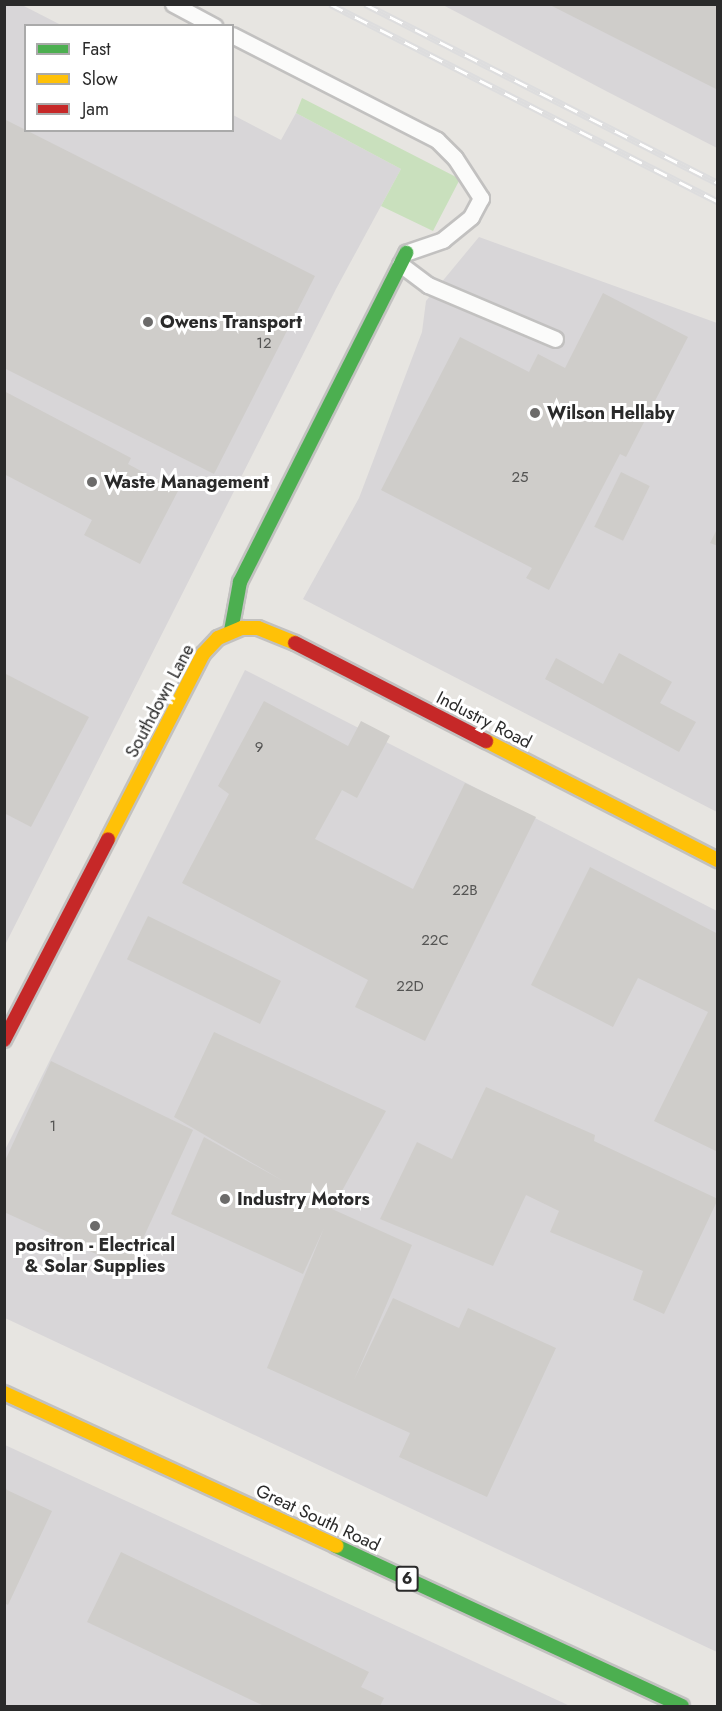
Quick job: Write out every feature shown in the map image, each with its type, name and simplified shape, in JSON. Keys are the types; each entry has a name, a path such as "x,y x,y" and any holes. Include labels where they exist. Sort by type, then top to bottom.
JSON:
{"street":[{"path":"231,631 240,582 403,259"},
{"name":"Industry Road","path":"231,631 258,628 279,635 717,860"},
{"name":"Southdown Lane","path":"4,1040 10,1018 203,654 231,631"},
{"name":"Great South Road","path":"4,1393 682,1707"}],"lane":[{"path":"173,4 210,24"},
{"path":"234,36 437,140 455,158 481,198 471,217 442,240 403,259 428,285 555,339"}],"shaded area":[{"path":"20,4 59,24 24,24 24,132 234,132 234,116 281,140 296,113 401,169 336,289 5,945 4,5"},
{"path":"443,5 717,5 717,148 606,91"},
{"path":"479,237 717,323 717,812 303,599 359,498 422,332 426,301"},
{"path":"245,670 717,911 717,1652 5,1318 4,1152"},
{"path":"5,1445 570,1706 5,1706"}],"green space":[{"path":"302,98 460,179 433,231 381,206 401,169 296,113"}],"building":[{"path":"548,4 718,4 718,90"},
{"name":"Owens Transport","path":"4,119 24,129 24,132 30,132 315,276 214,474 4,368"},
{"name":"Wilson Hellaby","path":"603,293 688,337 626,457 620,454 549,590 526,578 532,568 381,490 460,337 529,372 538,354 565,368"},
{"name":"Waste Management","path":"4,391 131,458 128,464 178,491 140,564 84,535 92,520 4,474"},
{"path":"621,472 650,486 623,541 594,527"},
{"path":"718,527 718,546 710,543"},
{"path":"619,653 672,682 660,703 696,722 679,752 545,679 556,658 603,684"},
{"path":"4,673 89,717 31,827 4,813"},
{"path":"264,701 348,746 361,721 390,736 357,798 342,790 315,839 413,889 465,783 536,817 425,1041 355,1007 368,980 182,883 229,794 218,786"},
{"path":"590,867 718,934 718,1152 654,1121 708,1012 638,978 613,1027 531,985"},
{"path":"148,916 281,981 260,1024 127,959"},
{"path":"214,1032 386,1111 332,1209 412,1245 354,1380 393,1298 459,1328 468,1308 556,1348 487,1497 399,1457 410,1433 267,1368 324,1228 303,1274 171,1214 204,1137 285,1182 174,1117"},
{"path":"51,1061 193,1130 129,1269 4,1212 4,1163"},
{"path":"486,1087 595,1135 594,1141 718,1199 664,1314 633,1300 643,1271 550,1232 559,1211 526,1195 493,1266 380,1219 417,1142 452,1159"},
{"path":"4,1485 7,1490 52,1511 8,1605 4,1603"},
{"path":"121,1552 369,1672 361,1687 384,1698 380,1706 264,1706 87,1622"}],"railway":[{"path":"330,4 718,202"},
{"path":"365,4 718,183"}],"traffic: fast":[{"path":"231,631 240,582 406,253"},
{"path":"336,1546 682,1706"}],"traffic: slow":[{"path":"108,839 203,654 218,638 242,628 258,628 295,643"},
{"path":"486,741 718,860"},
{"path":"4,1393 336,1546"}],"traffic: jam":[{"path":"295,643 486,741"},
{"path":"4,1040 108,839"}],"place":[{"name":"Owens Transport","path":"148,322"},
{"name":"Wilson Hellaby","path":"535,413"},
{"name":"Waste Management","path":"92,482"},
{"name":"Industry Motors","path":"225,1199"},
{"name":"positron - Electrical & Solar Supplies","path":"95,1226"}]}
